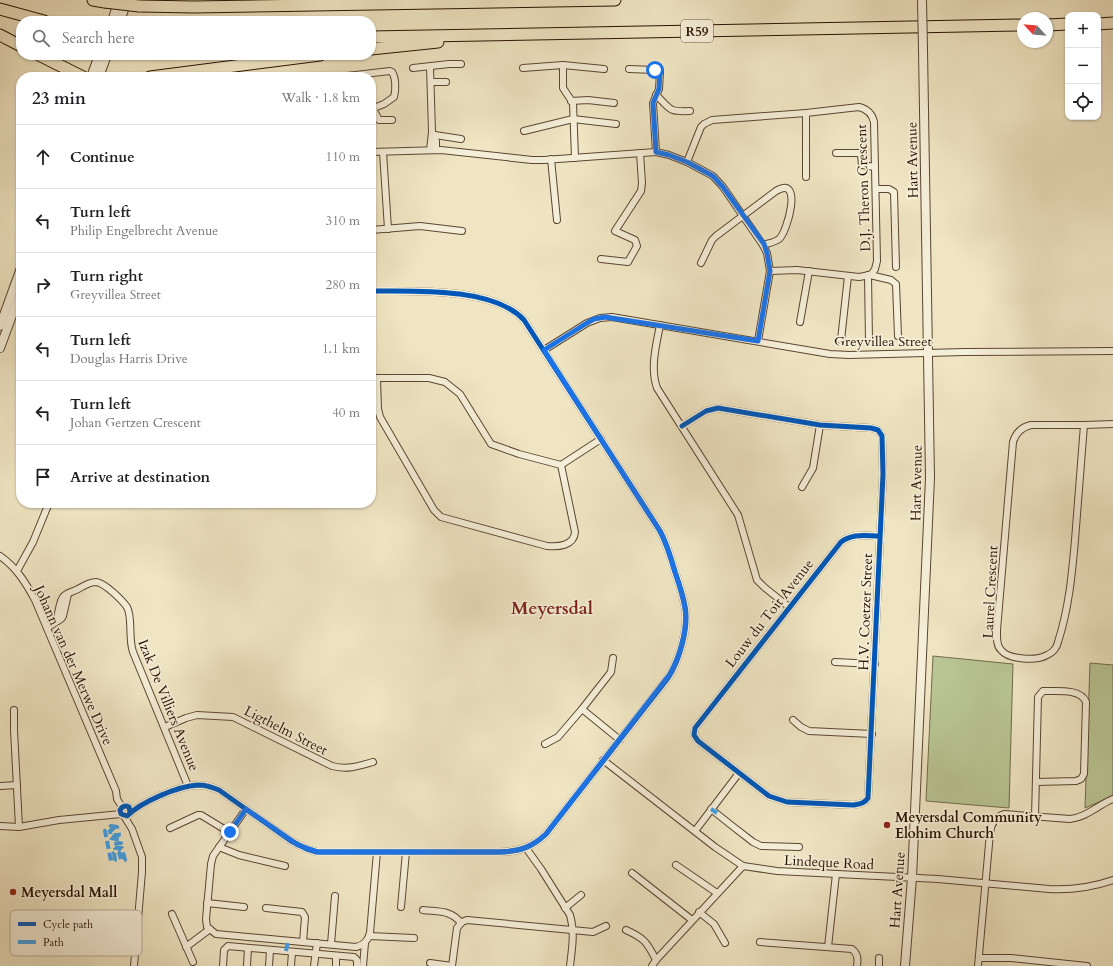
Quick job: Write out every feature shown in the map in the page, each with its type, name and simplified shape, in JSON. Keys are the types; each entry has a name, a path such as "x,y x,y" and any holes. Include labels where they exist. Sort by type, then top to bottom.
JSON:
{"highway":[{"path":"93,0 139,6 194,8 615,0"},
{"path":"0,9 26,16"},
{"path":"1101,24 1113,23"},
{"path":"1053,25 1065,24"},
{"name":"R59","path":"376,37 1017,25"},
{"path":"0,35 16,43"},
{"path":"376,48 457,40 486,35"},
{"path":"49,60 73,72"},
{"path":"189,72 281,60"}],"street":[{"path":"114,16 119,0"},
{"path":"122,16 127,0"},
{"name":"Hart Avenue","path":"905,966 912,878 930,478 922,0"},
{"path":"93,72 97,60"},
{"path":"101,72 105,60"},
{"path":"413,68 461,64"},
{"path":"563,65 562,85 565,93 573,104 575,158"},
{"path":"523,68 563,65 604,69"},
{"path":"430,67 434,134 433,150"},
{"path":"629,69 659,71 660,87 653,103 656,152"},
{"path":"376,73 392,72 394,75 395,84 394,97 376,107"},
{"path":"431,82 446,82"},
{"path":"656,94 670,110 690,111"},
{"path":"571,101 588,100 614,103"},
{"name":"D.J. Theron Crescent","path":"687,162 701,127 708,122 859,107 868,111 874,122 877,261 875,269 869,275"},
{"path":"806,113 806,177"},
{"path":"376,115 379,120 392,120"},
{"path":"524,131 573,120 616,124"},
{"path":"434,134 461,139"},
{"path":"376,152 433,150 532,160 656,152 687,162 713,176 723,187 764,244 770,271 758,341"},
{"path":"383,152 388,229"},
{"path":"601,259 627,262 630,261 637,246 634,239 615,231 641,191 642,183 640,153"},
{"path":"836,153 859,153 861,155 862,165 875,167"},
{"path":"551,159 557,220"},
{"path":"701,263 714,238 742,215 779,189 783,188 790,191 792,201 781,236 775,242 764,244"},
{"path":"876,189 889,189 894,192 896,266"},
{"path":"376,230 428,227 462,231"},
{"path":"770,271 809,271 859,277 869,275 891,280 896,284 898,336"},
{"path":"800,322 809,271"},
{"path":"868,342 869,275"},
{"path":"841,340 848,276"},
{"path":"0,326 16,282"},
{"path":"0,826 19,827 58,820 106,815 142,804 188,786 204,785 214,788 292,841 307,849 322,852 513,852 526,848 540,840 546,834 668,678 674,668 684,634 685,612 680,586 666,543 602,439 519,314 501,304 474,297 432,291 376,291"},
{"path":"0,348 16,305"},
{"name":"Greyvillea Street","path":"544,350 587,323 600,318 612,317 839,355 928,355 1113,351"},
{"path":"660,325 653,367 654,380 660,392 738,515 757,580 789,607"},
{"path":"376,378 429,378 445,382 460,394 491,445 519,454 561,465 602,439"},
{"path":"376,392 379,414 434,510 441,517 547,546 567,544 574,538 575,532 561,465"},
{"name":"H.V. Coetzer Street","path":"682,426 706,411 715,408 820,425 868,427 877,429 881,433 883,474 869,792 866,802 852,805 787,802 769,796 698,741 694,734"},
{"path":"1084,424 1113,424"},
{"name":"Laurel Crescent","path":"1084,424 1071,586 1058,644 1050,654 1044,657 1022,658 1008,655 1001,651 998,644 997,630 1014,438 1017,433 1025,427 1031,425 1084,424"},
{"path":"802,487 813,468 820,425"},
{"path":"17,571 33,542 47,508"},
{"name":"Louw du Toit Avenue","path":"694,734 697,724 841,542 854,536 880,536"},
{"name":"Johann van der Merwe Drive","path":"0,556 8,561 17,571 35,600 116,791 117,799 125,810 141,853 143,866 139,910"},
{"name":"Izak De Villiers Avenue","path":"47,628 57,621 62,598 83,586 96,582 101,584 109,589 124,604 128,609 130,617 130,640 132,652 188,786"},
{"path":"545,744 558,737 582,709 611,672 613,658"},
{"path":"835,662 875,664"},
{"path":"1034,817 1038,697 1043,691 1073,692 1082,696 1086,702 1083,777 1076,781 1036,782"},
{"path":"582,709 620,740"},
{"path":"14,710 19,827"},
{"name":"Ligthelm Street","path":"164,727 197,715 233,717 332,766 343,769 373,762"},
{"path":"793,720 801,727 809,731 872,734"},
{"name":"Lindeque Road","path":"603,760 731,859 743,866 777,871 938,879 1064,890 1106,883 1113,880"},
{"path":"695,831 739,773"},
{"path":"0,786 17,785"},
{"path":"978,966 990,828 994,820 1004,814 1075,819 1113,799"},
{"path":"246,809 219,847 212,860 206,919 210,929 214,933 220,935 356,947 365,943"},
{"path":"712,809 753,842 761,846 799,847"},
{"path":"170,828 201,816 207,817 230,832"},
{"path":"219,847 239,855 285,866"},
{"path":"526,848 541,869 571,919 573,929 570,966"},
{"path":"363,966 365,943 369,936 377,852"},
{"path":"401,907 406,852"},
{"path":"676,865 717,893"},
{"path":"652,966 699,912 743,866"},
{"path":"632,873 692,920"},
{"path":"828,947 836,874"},
{"path":"565,908 581,895"},
{"path":"331,944 335,896"},
{"path":"207,903 244,907"},
{"path":"266,908 302,912 305,917 303,942"},
{"path":"423,910 451,914 461,923"},
{"path":"699,912 714,924 725,943"},
{"path":"172,914 192,962"},
{"path":"430,964 452,966 456,930 461,923 467,920 592,932 606,926"},
{"path":"186,947 210,929"},
{"path":"626,930 638,935 645,941 656,960"},
{"path":"369,936 414,938"},
{"path":"760,942 852,949 856,952 858,957 857,966"},
{"path":"314,966 317,943"},
{"path":"223,966 224,950 227,946 355,958 358,961 357,966"},
{"path":"246,966 248,948"},
{"path":"269,966 270,950"},
{"path":"291,966 292,952"},
{"name":"Johann van der Merwe Drive","path":"134,966 135,956"},
{"path":"336,956 336,966"},
{"path":"879,958 879,966"},
{"path":"979,958 1011,958 1087,966"}],"green space":[{"path":"933,656 1013,664 1009,808 926,801"},
{"path":"1090,663 1113,665 1113,796 1085,808"}],"marked path":[{"path":"711,809 717,813"},
{"path":"111,826 117,827 119,835 114,835 113,829 110,831 111,838 121,840 121,843 114,844 115,848 122,848 125,860 121,859 119,852 114,853 115,860 111,861 105,831 111,826"},
{"path":"286,951 288,941"}],"cycle path":[{"path":"130,812 129,807 126,806 120,810 121,814 127,816 150,800 180,788 201,785 219,790 291,841 317,852 500,852 519,850 530,846 546,834 668,678 676,663 686,625 686,615 682,594 665,541 524,320 510,309 473,296 430,291 376,291"},
{"path":"682,426 706,411 718,408 820,425 871,428 878,430 882,436 883,474 868,798 863,803 853,805 787,802 769,796 698,741 694,735 695,728 841,542 855,536 880,536"}],"place":[{"name":"Meyersdal Community Elohim Church","path":"887,825"},
{"name":"Meyersdal Mall","path":"13,892"}],"district":[{"name":"Meyersdal","path":"552,608"}],"route":[{"path":"230,832 246,809 298,845 318,852 513,852 526,848 536,843 546,834 646,707 670,674 676,663 684,634 685,608 680,586 666,543 660,531 544,350 594,319 605,317 758,341 770,271 764,244 723,187 713,176 687,162 656,152 653,103 660,87 660,72 655,70"}]}
